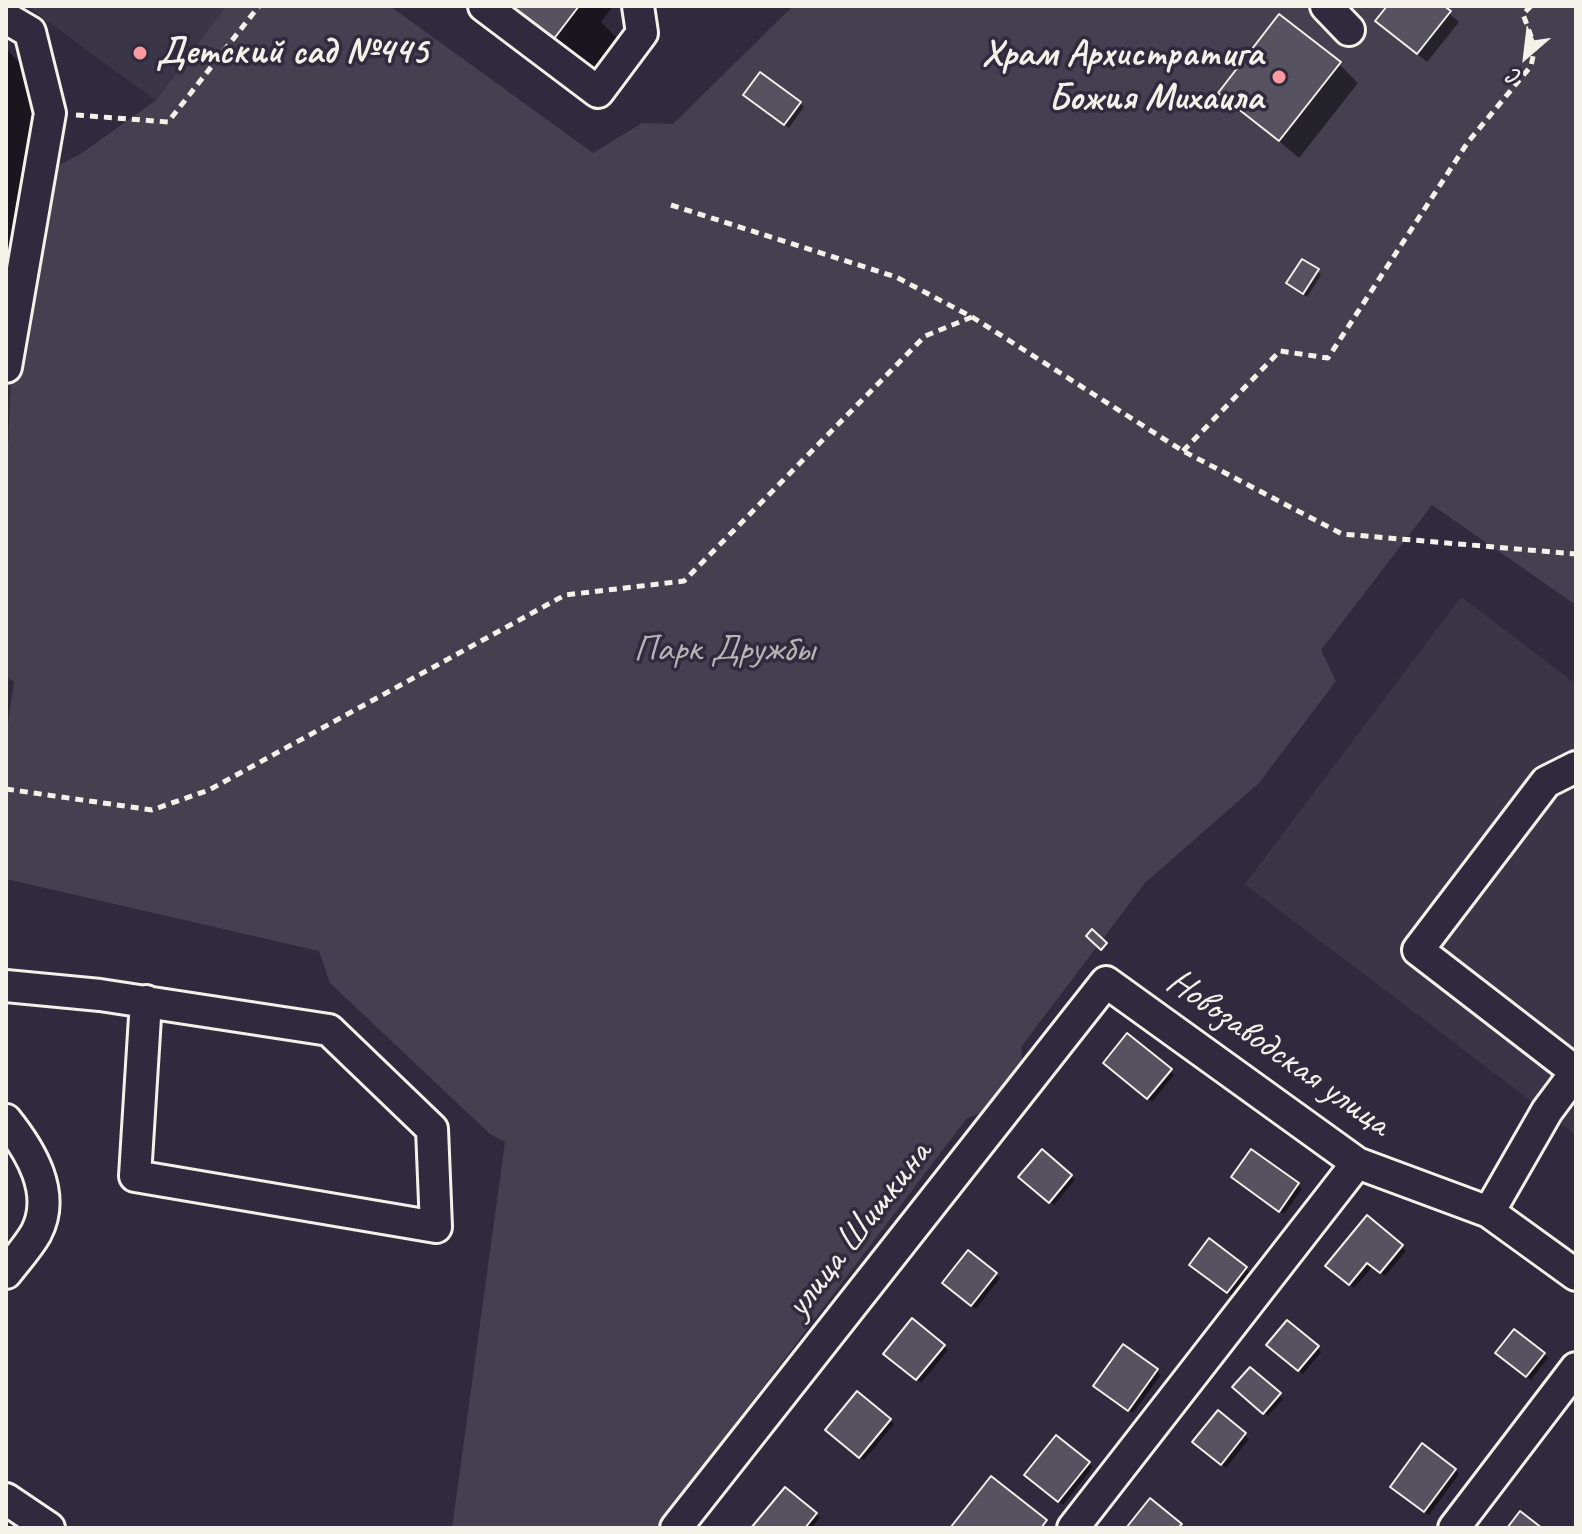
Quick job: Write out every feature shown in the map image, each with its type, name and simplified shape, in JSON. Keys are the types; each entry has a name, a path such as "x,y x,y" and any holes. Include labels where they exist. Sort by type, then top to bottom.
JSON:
{"street":[{"path":"484,6 598,92 642,33 638,6"},
{"path":"1326,6 1349,30"},
{"path":"6,18 30,32 50,113 6,367"},
{"path":"1489,1212 1547,1111 1576,1072 1418,950 1546,782 1576,767"},
{"name":"Новозаводская улица","path":"1106,982 1357,1163 1489,1212 1576,1275"},
{"name":"улица Шишкина","path":"676,1528 1106,982"},
{"path":"6,986 146,1001 329,1030 432,1129 436,1227 135,1176 146,1001"},
{"path":"6,1120 28,1147 45,1195 37,1231 6,1273"},
{"path":"1073,1528 1357,1163"},
{"path":"1454,1528 1576,1368"},
{"path":"6,1499 49,1528"}],"path":[{"path":"50,113 168,122 259,6"},
{"path":"1183,451 1280,351 1328,358 1468,142 1531,66 1535,47 1523,14 1531,6"},
{"path":"671,205 896,277 972,317 1183,451 1342,534 1576,554"},
{"path":"6,789 152,810 209,790 565,595 684,581 925,336 972,317"}],"shaded area":[{"name":"Детский сад №445","path":"27,6 226,6 155,100"},
{"path":"1461,597 1576,684 1576,1135 1245,884"}],"green space":[{"name":"Парк Дружбы","path":"226,6 390,6 593,153 642,123 673,124 793,6 1576,6 1576,605 1432,505 1321,650 1336,681 1259,783 1145,883 1021,1047 1023,1064 987,1111 967,1118 656,1528 452,1528 505,1142 490,1134 330,983 319,951 6,879 6,736 14,682 6,676 6,495 19,187 82,153 155,101"}],"building":[{"path":"507,6 579,6 553,40"},
{"path":"1387,6 1444,6 1451,11 1417,54 1375,21"},
{"name":"Храм Архистратига Божия Михаила","path":"1279,14 1341,62 1279,141 1218,93"},
{"path":"760,72 801,102 784,125 743,95"},
{"path":"1302,259 1319,269 1303,294 1286,283"},
{"path":"1092,929 1107,943 1101,950 1086,936"},
{"path":"1127,1033 1172,1069 1147,1099 1103,1063"},
{"path":"1042,1149 1072,1175 1049,1203 1018,1177"},
{"path":"1251,1149 1299,1183 1279,1212 1231,1177"},
{"path":"1367,1215 1403,1245 1380,1273 1367,1263 1349,1285 1325,1266"},
{"path":"1209,1238 1247,1267 1227,1293 1189,1265"},
{"path":"968,1250 997,1273 971,1306 942,1283"},
{"path":"912,1318 945,1345 916,1380 883,1354"},
{"path":"1287,1320 1319,1346 1298,1371 1266,1345"},
{"path":"1514,1329 1545,1353 1526,1377 1495,1353"},
{"path":"1123,1344 1158,1369 1128,1411 1093,1386"},
{"path":"1250,1367 1281,1393 1263,1414 1232,1387"},
{"path":"857,1391 891,1419 859,1458 825,1430"},
{"path":"1218,1410 1246,1433 1221,1465 1192,1442"},
{"path":"1056,1435 1090,1462 1058,1502 1024,1475"},
{"path":"1422,1443 1456,1469 1424,1512 1390,1487"},
{"path":"991,1476 1047,1520 1041,1528 950,1528"},
{"path":"785,1487 817,1513 805,1528 751,1528"},
{"path":"1150,1498 1182,1524 1178,1528 1126,1528"},
{"path":"1520,1511 1542,1528 1507,1528"}],"place":[{"name":"Детский сад №445","path":"140,53"},
{"name":"Храм Архистратига Божия Михаила","path":"1279,77"}]}
